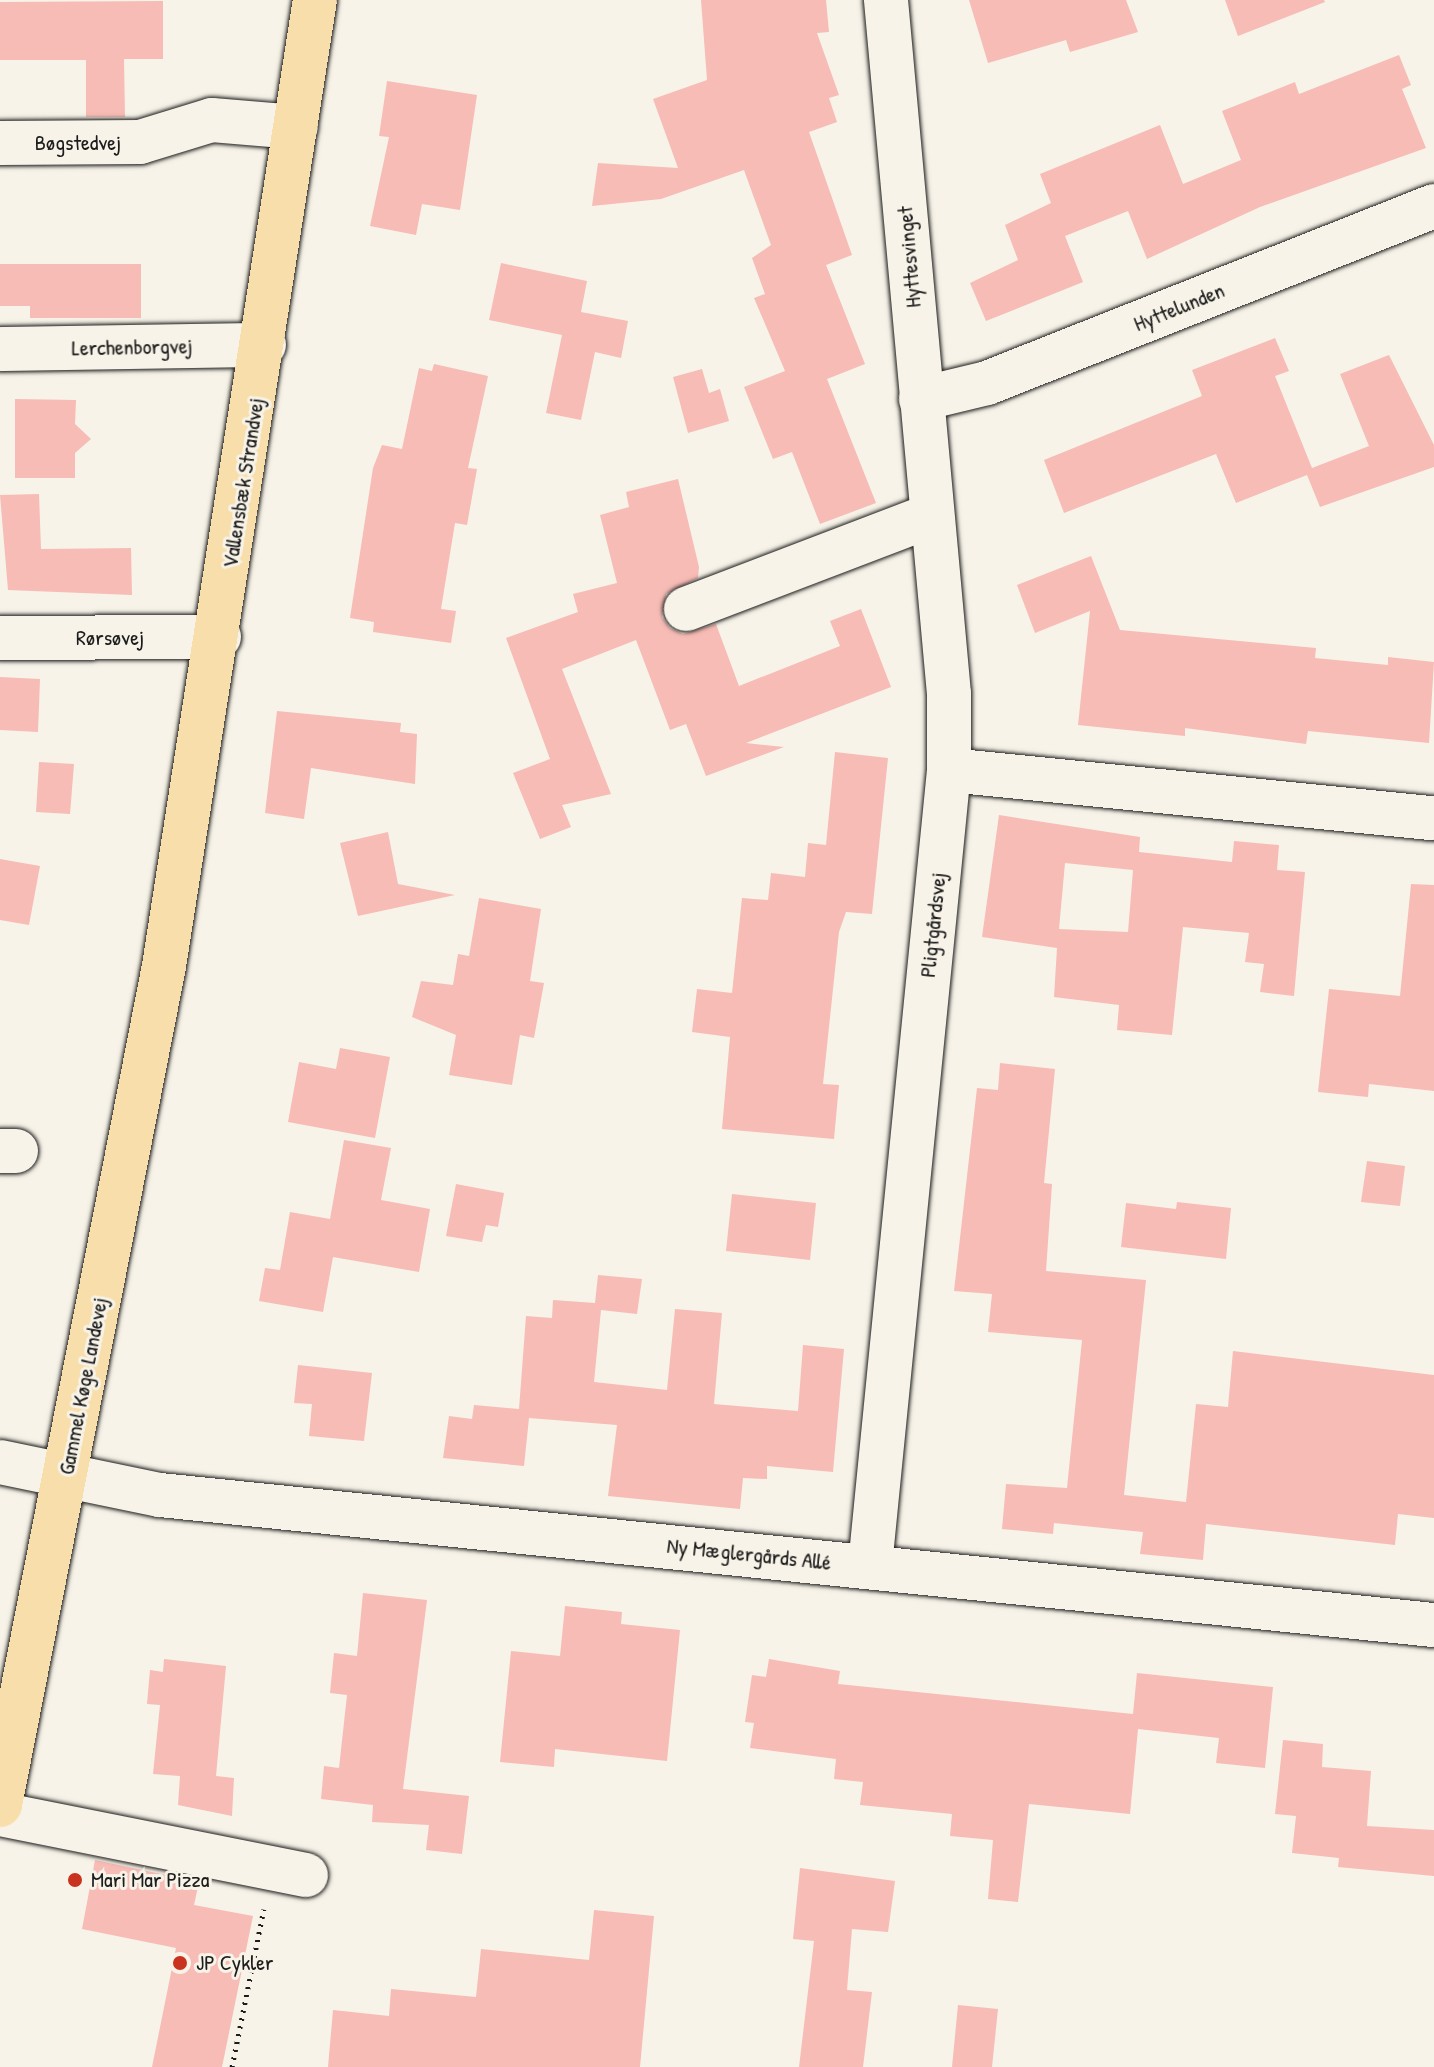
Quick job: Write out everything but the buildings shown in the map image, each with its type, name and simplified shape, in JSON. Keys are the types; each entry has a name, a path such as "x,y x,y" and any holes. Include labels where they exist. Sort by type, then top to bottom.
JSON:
{"main road":[{"name":"Vallensbæk Strandvej","path":"164,966 219,637 315,0"},
{"name":"Gammel Køge Landevej","path":"0,1805 164,966"}],"street":[{"name":"Hyttesvinget","path":"886,0 932,515 949,770"},
{"name":"Bøgstedvej","path":"0,143 140,142 212,120 296,127"},
{"name":"Hyttelunden","path":"921,399 987,383 1434,206"},
{"name":"Lerchenborgvej","path":"0,349 264,345"},
{"path":"686,609 932,515"},
{"name":"Rørsøvej","path":"0,638 219,637"},
{"path":"949,770 1434,818"},
{"name":"Pligtgårdsvej","path":"870,1566 949,770"},
{"name":"Ny Mæglergårds Allé","path":"0,1462 160,1495 1434,1625"},
{"path":"0,1814 289,1872"}],"path":[{"path":"232,2067 289,1872"}],"place":[{"name":"Mari Mar Pizza","path":"75,1880"},
{"name":"JP Cykler","path":"180,1963"}]}
